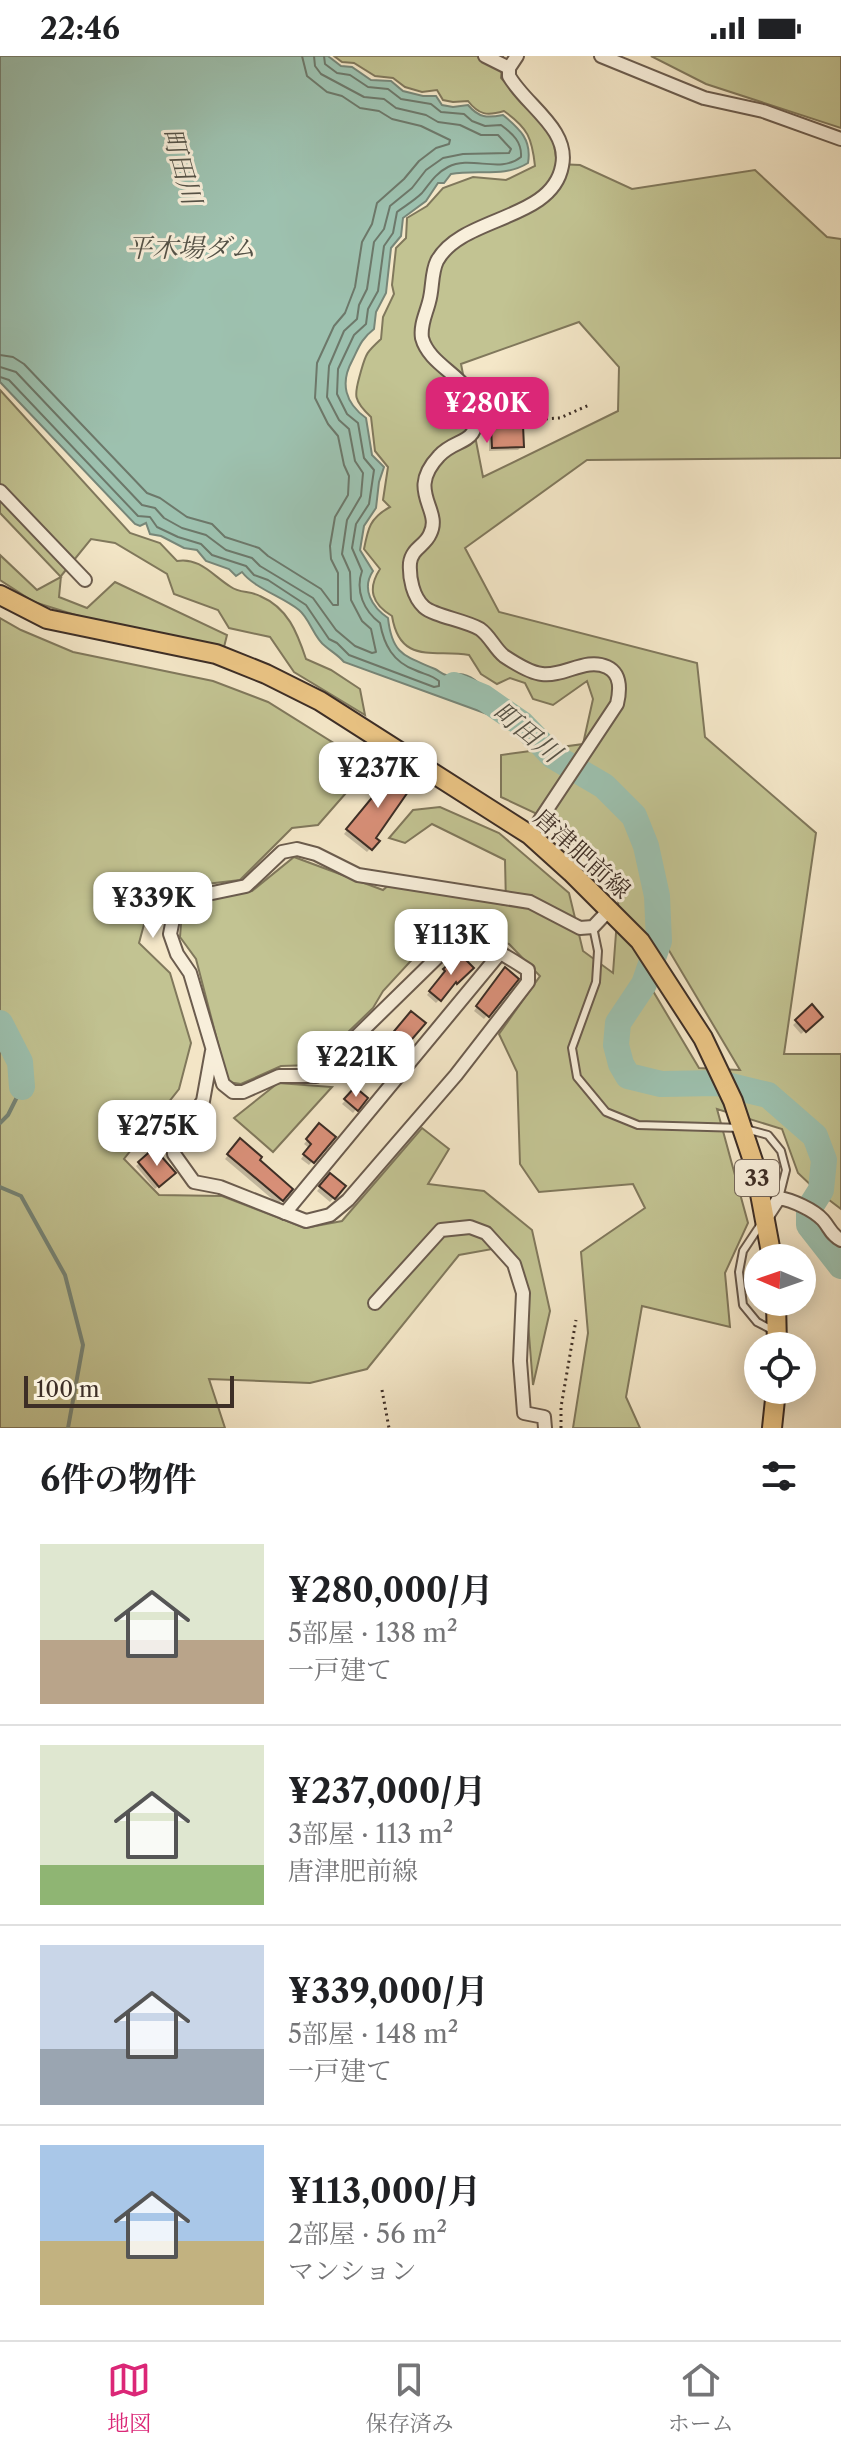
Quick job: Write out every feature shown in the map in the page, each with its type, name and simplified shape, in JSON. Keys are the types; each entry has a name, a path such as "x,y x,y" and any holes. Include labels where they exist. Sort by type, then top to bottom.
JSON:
{"main road":[{"name":"唐津肥前線","path":"0,595 47,619 216,654 266,674 320,701 530,835 640,941 703,1038 733,1101 755,1167 770,1244"},
{"path":"772,1428 775,1404"}],"street":[{"path":"485,56 513,60 509,76 514,86 558,135 564,155 562,170 553,187 533,204 448,244 435,264 430,300 422,322 422,337 429,352 469,391 475,408 475,422 474,433 468,440 439,456 425,479 423,492 434,517 430,535 414,550 410,564 411,586 421,605 431,613 454,617 482,630 504,655 539,674 553,674 588,665 610,668 618,678 620,693 617,704 530,835"},
{"path":"601,56 704,98 763,111 841,139"},
{"path":"0,491 85,580"},
{"path":"212,1051 203,1101 173,1143 174,1154 194,1182 220,1187 306,1221 330,1215 348,1200 456,1075 528,982 528,970 501,952 462,940 451,944 316,1076 279,1076 243,1092 233,1092 223,1084 190,973 177,954 170,934 174,914 198,896 246,886 282,852 297,849 316,854 358,875 530,902 580,928 593,927 610,909"},
{"path":"285,1213 501,952"},
{"path":"766,1218 779,1198 789,1200 818,1215 832,1236 841,1240"},
{"path":"375,1303 441,1230 470,1227 486,1233 514,1264 523,1293 520,1361 524,1413 544,1417 545,1428"}],"lane":[{"path":"593,927 598,951 596,982 572,1048 577,1077 606,1112 638,1125 742,1128 768,1135 781,1151 786,1170 779,1198"},
{"path":"766,1218 743,1251 739,1272 743,1305 769,1332"}],"path":[{"path":"475,422 560,418 589,405"},
{"path":"561,1428 561,1407 576,1320"},
{"path":"382,1390 389,1428"}],"shaded area":[{"path":"334,56 503,56 501,78 553,137 557,164 580,165 632,189 755,170 827,237 841,239 841,458 587,460 465,548 499,612 697,663 705,737 816,833 784,1054 841,1054 841,1209 798,1173 782,1129 717,1109 748,1223 725,1273 730,1327 642,1306 626,1397 640,1428 573,1428 588,1333 581,1252 645,1208 633,1184 539,1192 520,1164 517,1072 499,1034 540,976 509,944 442,927 383,991 373,1008 314,1065 281,1066 241,1084 228,1082 196,959 180,937 182,911 205,899 252,891 294,857 383,890 391,883 506,905 505,860 432,824 405,843 389,838 413,810 440,807 499,833 569,893 583,951 613,973 619,893 548,819 501,797 501,755 583,744 593,699 587,681 553,705 533,699 525,683 510,678 497,684 481,674 469,655 420,652 411,648 402,642 392,616 376,601 373,589 380,569 364,549 371,524 390,507 383,500 388,467 375,451 371,417 357,400 356,391 366,356 381,339 383,317 394,294 396,248 406,238 407,218 427,206 443,188 473,177 506,180 535,166 530,141 524,128 504,111 484,113 468,101 443,100 437,90 422,92 405,87 393,78 375,76 354,63 342,62","holes":["579,322 619,367 618,411 483,477 461,364","664,942 740,1070 699,1068 653,991"]},
{"path":"651,56 841,56 841,128 706,84"},
{"path":"0,390 130,533 160,543 177,561 193,562 234,589 256,594 278,607 295,630 306,659 331,670 360,689 365,715 294,672 270,637 229,628 218,610 174,594 167,574 115,543 91,539 61,577 0,513"},
{"path":"0,555 37,590 61,577 59,597 87,608 115,582 227,635 224,647 85,618 34,602 0,580"},
{"path":"0,618 73,652 213,681 268,702 364,762 360,777 318,825 292,828 240,880 181,887 146,917 139,943 170,973 191,1043 179,1089 124,1159 159,1195 222,1196 305,1228 342,1221 422,1128 449,1149 428,1184 484,1191 532,1230 550,1311 533,1385 525,1285 492,1249 459,1255 367,1369 310,1383 209,1379 225,1428 0,1428"},
{"path":"278,1083 332,1087 273,1152 234,1118"}],"water":[{"name":"平木場ダム","path":"0,56 328,56 371,80 391,81 403,91 436,96 442,105 468,105 484,116 503,115 519,130 528,148 528,163 500,172 451,174 444,183 438,183 426,201 403,218 401,236 391,248 386,293 376,312 374,329 359,347 346,377 349,399 366,418 372,455 384,467 376,508 364,526 360,550 373,571 368,584 370,597 377,609 388,618 393,640 402,652 445,675 464,675 476,681 489,695 480,707 490,715 344,662 321,643 303,614 292,605 254,583 242,572 236,576 229,569 206,561 197,550 150,534 146,523 140,526 135,524 0,382"}],"building":[{"path":"523,425 524,447 492,448 491,426"},
{"path":"380,770 410,789 376,838 380,841 372,850 346,829 380,788 372,783"},
{"path":"460,954 474,968 456,982 441,1001 429,991 445,971 443,969"},
{"path":"505,967 519,979 489,1017 476,1006"},
{"path":"812,1004 823,1017 806,1032 795,1020"},
{"path":"411,1011 426,1023 388,1067 365,1047 376,1034 385,1042"},
{"path":"355,1087 368,1098 358,1111 344,1099"},
{"path":"319,1123 336,1137 314,1163 303,1154 311,1144 306,1139"},
{"path":"240,1138 293,1189 283,1201 227,1154"},
{"path":"154,1148 176,1173 159,1187 138,1162"},
{"path":"330,1173 346,1186 335,1199 319,1186"}],"waterway":[{"name":"町田川","path":"454,685 483,697 522,724 553,756 604,786 634,816 646,846 657,896 659,941 644,984 618,1023 616,1045 621,1064 628,1076 661,1084 718,1083 768,1095 815,1136 824,1160 821,1190 809,1209 809,1225 841,1266"},
{"path":"0,1023 20,1062 22,1087"},
{"path":"0,1123 8,1115 22,1087"},
{"path":"0,1187 21,1196 65,1275 83,1345 68,1428"}]}
